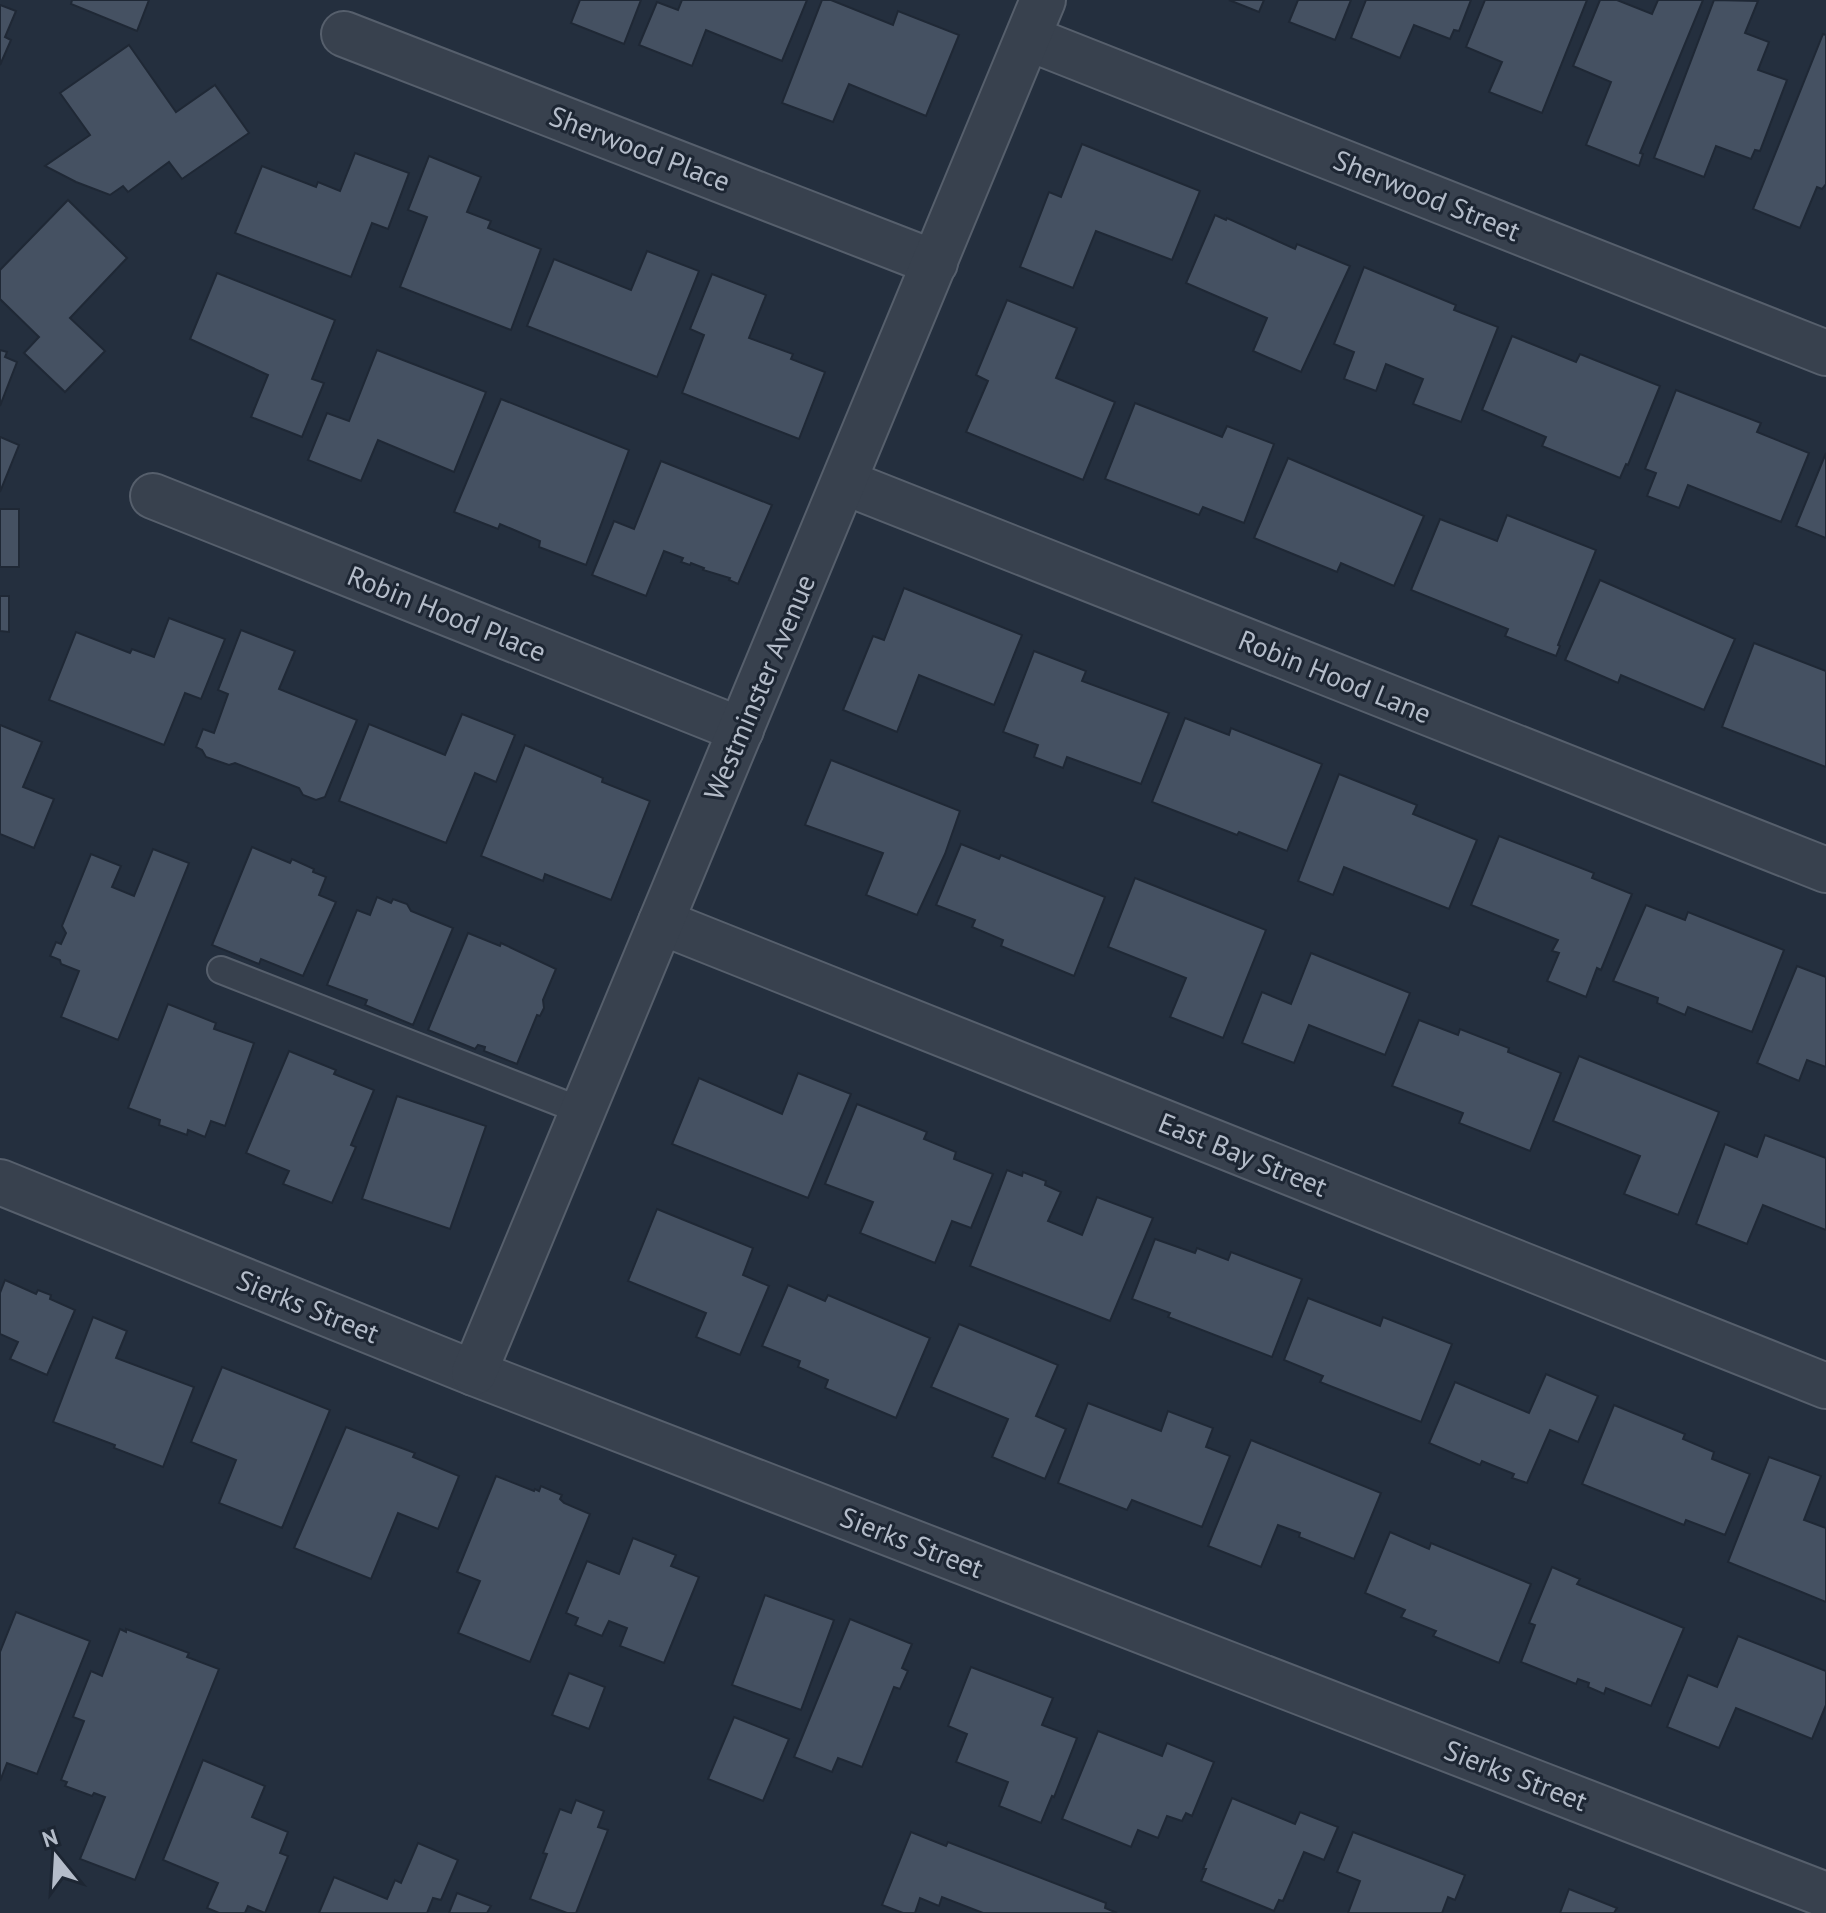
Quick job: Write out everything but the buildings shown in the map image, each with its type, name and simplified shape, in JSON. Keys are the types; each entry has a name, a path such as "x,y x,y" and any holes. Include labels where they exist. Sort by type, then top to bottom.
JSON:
{"street":[{"name":"Westminster Avenue","path":"474,1373 1036,19"},
{"name":"Sherwood Street","path":"1036,19 1826,353"},
{"name":"Sherwood Place","path":"344,34 935,263"},
{"name":"Robin Hood Lane","path":"844,482 1826,870"},
{"name":"Robin Hood Place","path":"153,496 741,730"},
{"name":"East Bay Street","path":"661,922 1826,1386"},
{"name":"Sierks Street","path":"0,1182 474,1373 1826,1895"}],"lane":[{"path":"221,970 582,1111"}]}
